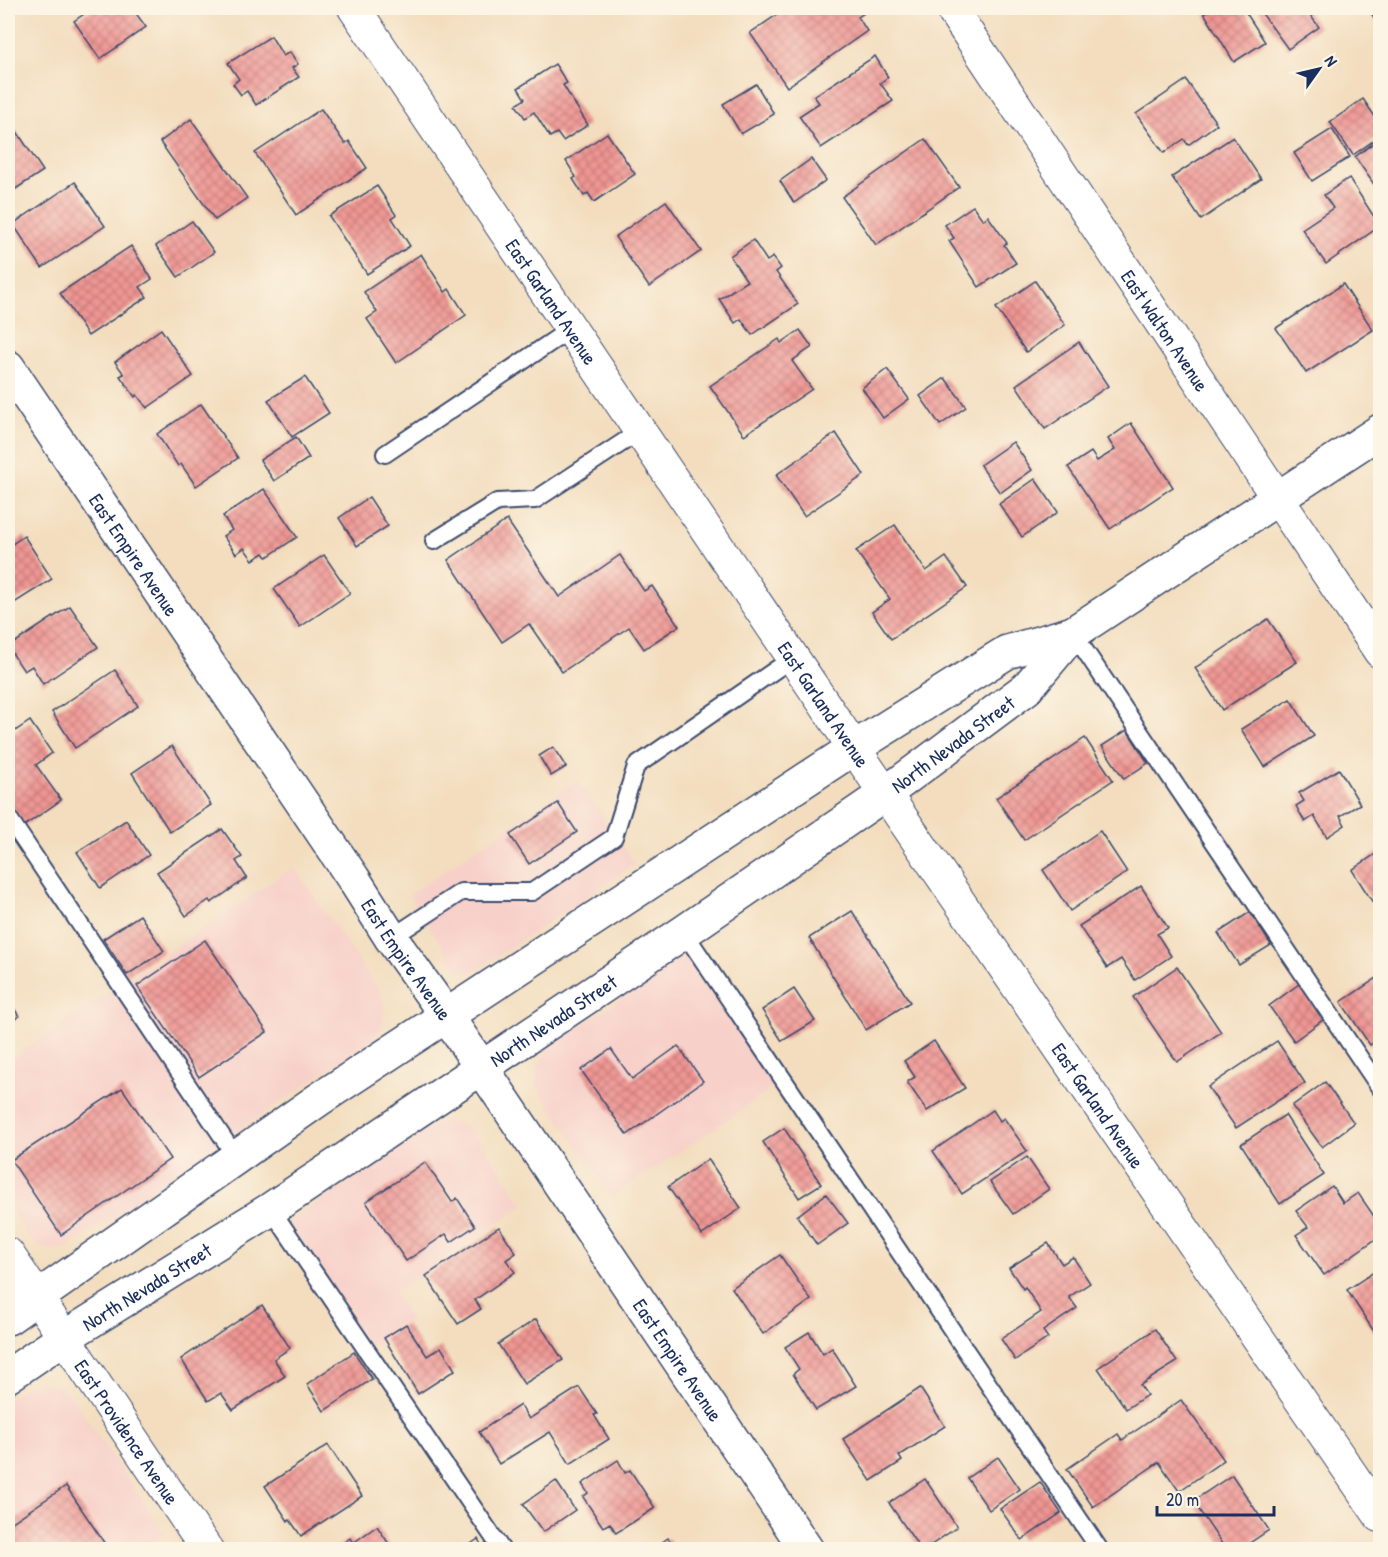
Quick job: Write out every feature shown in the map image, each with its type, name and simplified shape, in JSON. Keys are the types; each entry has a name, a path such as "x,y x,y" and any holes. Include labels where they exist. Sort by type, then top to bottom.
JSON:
{"main road":[{"name":"East Empire Avenue","path":"8,367 807,1550"},
{"name":"North Nevada Street","path":"8,1376 65,1337 271,1209 684,932 886,793 1027,688 1073,633 1380,431"},
{"name":"North Nevada Street","path":"8,1318 236,1157 446,1015 854,748 1007,652 1073,633"}],"street":[{"name":"East Garland Avenue","path":"354,8 854,748 1380,1516"},
{"name":"East Walton Avenue","path":"951,8 1380,652"},
{"name":"East Providence Avenue","path":"8,1254 207,1550"}],"lane":[{"path":"385,454 572,328"},
{"path":"434,541 497,502 535,500 640,431"},
{"path":"1073,633 1380,1088"},
{"path":"392,938 461,892 532,892 614,837 636,766 794,657"},
{"path":"8,817 236,1157"},
{"path":"684,932 1100,1550"},
{"path":"271,1209 502,1550"}],"shaded area":[{"path":"578,780 635,864 480,968 468,972 462,970 453,963 409,895"},
{"path":"294,867 379,991 385,1004 381,1029 373,1039 73,1244 61,1249 50,1250 40,1247 32,1241 8,1206 8,1061"},
{"path":"691,951 781,1083 612,1197 537,1087 538,1066 549,1047"},
{"path":"444,1121 455,1122 467,1128 477,1137 524,1205 394,1293 411,1320 361,1353 278,1229 435,1124"},
{"path":"39,1382 60,1387 70,1395 165,1534 142,1549 8,1550 8,1399 27,1386"}],"building":[{"path":"93,8 132,8 146,27 100,59 74,21"},
{"path":"787,8 860,8 864,13 858,17 867,31 787,87 750,33"},
{"path":"1212,8 1243,8 1265,42 1234,62 1204,13"},
{"path":"1258,8 1305,8 1319,27 1288,49"},
{"path":"1368,8 1380,8 1380,27"},
{"path":"271,36 283,56 290,52 298,64 292,68 299,77 256,105 247,91 241,95 233,84 239,79 228,63"},
{"path":"875,56 888,77 880,83 893,101 821,148 799,116 819,103 814,96"},
{"path":"555,64 567,83 563,85 588,125 563,141 557,133 550,137 534,112 525,118 516,105 525,99 518,88"},
{"path":"1186,80 1217,124 1188,145 1184,139 1164,153 1136,114"},
{"path":"756,84 774,114 741,134 723,104"},
{"path":"1363,99 1380,124 1380,136 1353,155 1330,122"},
{"path":"321,109 345,144 349,141 367,168 296,215 255,153"},
{"path":"8,118 43,171 8,194"},
{"path":"191,119 247,198 215,220 160,142"},
{"path":"1332,129 1350,157 1312,181 1294,153"},
{"path":"607,133 635,174 594,202 588,193 584,196 573,179 576,177 566,161"},
{"path":"1233,137 1261,179 1201,220 1172,177"},
{"path":"1380,138 1380,193 1355,157"},
{"path":"925,139 959,187 876,245 842,197"},
{"path":"811,159 826,180 794,203 780,181"},
{"path":"1349,178 1380,226 1326,264 1302,229 1333,208 1324,195"},
{"path":"75,182 105,226 42,268 13,224"},
{"path":"377,186 396,215 392,218 410,246 367,274 329,216"},
{"path":"666,201 701,251 649,287 615,237"},
{"path":"973,206 983,220 988,216 1007,243 1004,245 1016,263 979,287 949,241 954,238 945,225"},
{"path":"192,221 214,252 178,277 156,246"},
{"path":"753,240 767,261 773,257 781,268 776,272 798,304 752,335 741,319 735,323 719,299 747,281 730,256"},
{"path":"131,246 152,279 140,287 147,297 88,336 60,293"},
{"path":"421,254 445,292 449,289 466,315 396,363 367,319 377,312 364,292"},
{"path":"1035,281 1065,325 1026,352 996,308"},
{"path":"1343,284 1373,330 1306,373 1276,328"},
{"path":"161,329 193,376 147,408 137,395 135,397 120,376 124,374 115,362"},
{"path":"800,330 812,347 792,361 812,389 744,435 710,386 779,339 781,343"},
{"path":"1079,342 1108,386 1045,429 1016,385"},
{"path":"887,369 909,399 883,418 862,388"},
{"path":"305,377 329,413 292,437 268,400"},
{"path":"945,378 966,407 940,425 920,396"},
{"path":"201,404 238,458 196,486 181,464 178,466 157,434"},
{"path":"1131,423 1173,487 1110,529 1068,467 1091,452 1097,461 1115,450 1108,439"},
{"path":"836,433 864,475 804,516 776,475"},
{"path":"296,437 309,458 274,481 260,460"},
{"path":"1013,442 1032,470 1000,493 980,465"},
{"path":"1035,479 1058,512 1022,537 999,504"},
{"path":"264,489 297,537 267,557 264,553 253,560 244,548 236,554 223,536 232,530 223,516"},
{"path":"369,497 388,526 357,546 339,518"},
{"path":"507,520 559,597 620,555 644,591 652,586 679,626 644,649 629,627 562,672 529,624 502,642 448,560"},
{"path":"895,525 926,571 946,557 967,587 891,639 872,612 890,599 856,551"},
{"path":"24,536 52,579 8,607 8,547"},
{"path":"324,555 350,593 300,627 274,589"},
{"path":"70,606 98,647 43,684 32,666 24,671 8,647"},
{"path":"1268,619 1297,662 1222,710 1195,668"},
{"path":"115,670 138,706 75,748 52,712"},
{"path":"1290,699 1314,736 1265,767 1241,729"},
{"path":"30,721 52,753 36,765 61,800 24,826 8,803 8,736"},
{"path":"1127,730 1148,763 1124,779 1102,746"},
{"path":"1085,738 1113,780 1024,840 996,798"},
{"path":"172,746 211,805 170,832 132,773"},
{"path":"553,747 566,767 551,776 539,756"},
{"path":"1339,769 1360,804 1340,816 1345,825 1327,837 1314,816 1305,822 1296,806 1304,801 1299,793"},
{"path":"558,803 577,832 529,864 510,835"},
{"path":"126,820 149,855 100,888 77,852"},
{"path":"222,829 242,857 236,861 247,878 211,903 209,900 186,916 157,872"},
{"path":"1100,831 1127,872 1070,911 1043,870"},
{"path":"1380,851 1380,906 1377,909 1352,870"},
{"path":"1141,886 1168,928 1157,934 1171,956 1135,980 1121,959 1107,968 1079,926"},
{"path":"852,911 910,1002 866,1030 809,938"},
{"path":"1250,912 1271,945 1239,965 1218,933"},
{"path":"140,915 164,951 127,975 103,939"},
{"path":"205,940 267,1032 199,1077 137,986"},
{"path":"1177,967 1221,1032 1177,1062 1133,997"},
{"path":"1380,976 1380,1038 1370,1045 1341,1002"},
{"path":"1299,984 1324,1019 1294,1041 1269,1006"},
{"path":"794,989 815,1021 782,1041 762,1010"},
{"path":"8,999 19,1016 8,1024"},
{"path":"934,1041 965,1088 927,1111 907,1082 915,1077 904,1061"},
{"path":"1277,1041 1305,1083 1236,1128 1208,1087"},
{"path":"678,1046 703,1081 627,1135 581,1070 611,1049 632,1079"},
{"path":"1325,1082 1354,1123 1322,1147 1292,1106"},
{"path":"122,1088 170,1159 61,1235 11,1160"},
{"path":"993,1110 1000,1121 1004,1118 1027,1151 962,1194 933,1151"},
{"path":"1285,1115 1324,1175 1280,1204 1241,1144"},
{"path":"784,1128 821,1184 799,1198 763,1142"},
{"path":"1027,1157 1049,1189 1013,1214 990,1182"},
{"path":"708,1159 741,1208 702,1235 668,1187"},
{"path":"425,1162 452,1202 457,1198 475,1226 451,1242 446,1234 406,1261 366,1202"},
{"path":"1332,1186 1343,1203 1358,1193 1380,1225 1380,1236 1324,1275 1296,1235 1308,1227 1296,1211"},
{"path":"826,1194 848,1223 817,1245 797,1216"},
{"path":"499,1227 516,1253 506,1260 515,1272 475,1300 481,1309 458,1324 426,1276"},
{"path":"1048,1243 1062,1264 1073,1257 1090,1283 1069,1297 1077,1308 1043,1331 1048,1338 1015,1360 1001,1339 1041,1312 1009,1268"},
{"path":"780,1255 811,1300 763,1334 732,1288"},
{"path":"1380,1268 1380,1341 1347,1290"},
{"path":"262,1305 290,1348 274,1359 285,1376 233,1410 221,1393 208,1401 181,1359"},
{"path":"536,1319 563,1360 524,1384 498,1344"},
{"path":"406,1324 427,1356 441,1347 455,1370 418,1394 384,1338"},
{"path":"1155,1329 1177,1362 1140,1385 1147,1395 1126,1409 1098,1368"},
{"path":"809,1332 823,1354 832,1348 856,1386 816,1410 793,1374 799,1369 785,1347"},
{"path":"354,1352 372,1379 324,1411 307,1384"},
{"path":"579,1387 597,1414 594,1415 609,1439 570,1464 550,1432 499,1464 479,1432 520,1405 529,1419"},
{"path":"920,1388 945,1426 899,1456 902,1461 871,1481 843,1439"},
{"path":"1181,1400 1224,1460 1179,1491 1159,1462 1093,1507 1067,1469 1118,1434 1122,1440"},
{"path":"328,1445 362,1496 301,1536 265,1486"},
{"path":"998,1457 1020,1489 989,1510 967,1478"},
{"path":"618,1460 625,1473 630,1470 655,1508 616,1533 610,1523 603,1527 583,1497 588,1493 582,1484"},
{"path":"1232,1475 1269,1530 1239,1550 1226,1550 1193,1501"},
{"path":"925,1479 957,1527 921,1550 889,1503"},
{"path":"556,1481 575,1510 543,1532 523,1504"},
{"path":"1040,1482 1061,1513 1022,1540 1000,1509"},
{"path":"66,1486 109,1550 8,1550 8,1525"},
{"path":"377,1526 393,1550 333,1550 350,1538 353,1543"},
{"path":"668,1538 676,1550 651,1550"},
{"path":"478,1539 484,1550 462,1550"}]}
